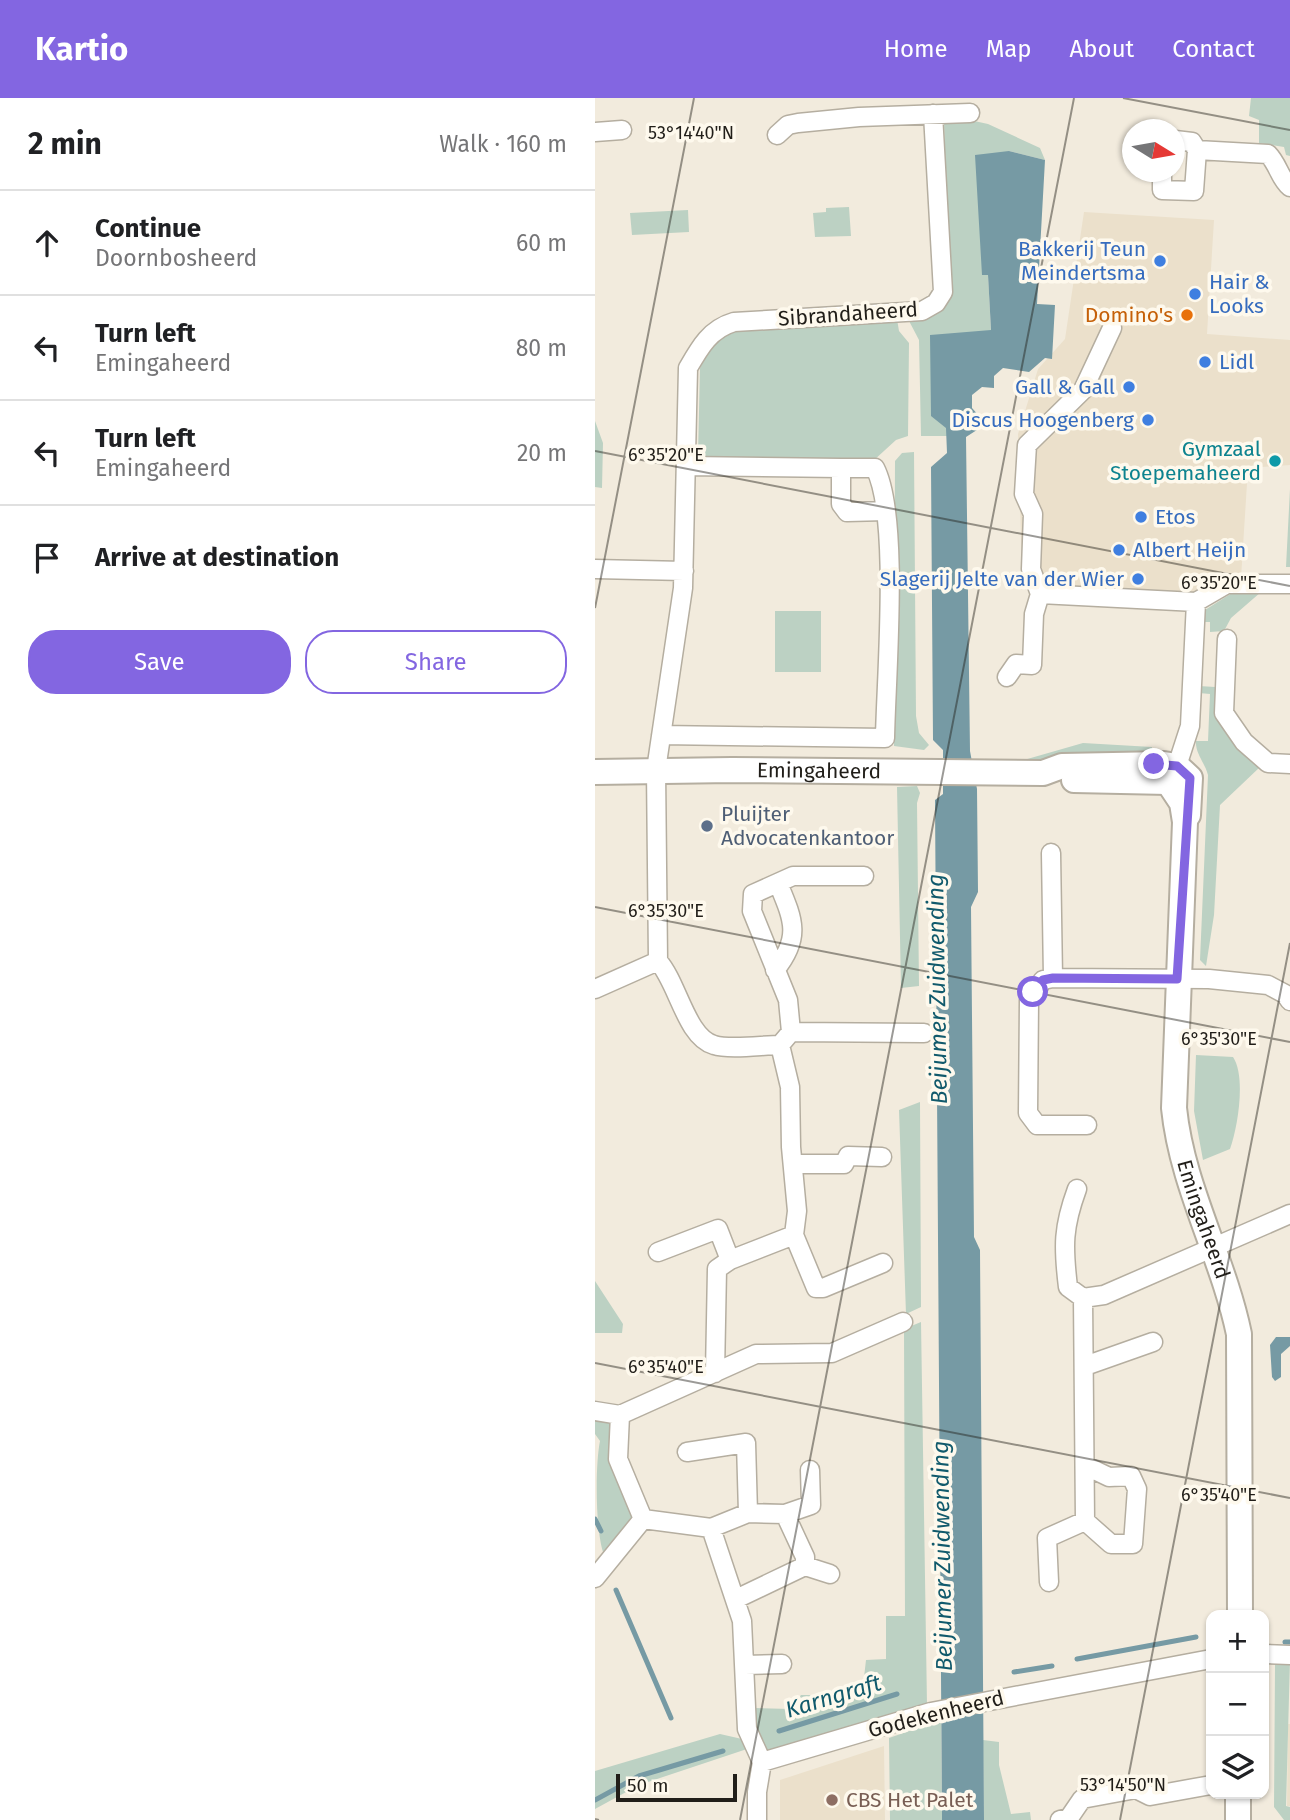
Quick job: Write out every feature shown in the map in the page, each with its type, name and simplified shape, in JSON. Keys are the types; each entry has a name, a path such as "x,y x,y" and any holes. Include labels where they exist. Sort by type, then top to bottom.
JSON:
{"street":[{"path":"857,98 859,117"},
{"path":"777,135 788,125 859,117 970,113"},
{"name":"Sibrandaheerd","path":"658,961 656,771 684,572 688,368 701,343 720,326 734,322 922,311 936,303 943,292 933,114"},
{"path":"595,132 622,130"},
{"path":"1162,182 1162,190 1194,191 1197,150 1192,142 1185,141"},
{"path":"1197,150 1268,154 1278,164 1290,187"},
{"path":"1007,677 1016,664 1032,665 1034,614 1040,594 1031,569 1033,514 1024,495 1027,445 1083,390 1112,328"},
{"path":"661,734 885,738 888,550 883,484 876,468 686,466"},
{"path":"841,468 841,504 847,512 886,511"},
{"path":"595,569 684,572"},
{"path":"1040,594 1196,602 1227,584 1290,583"},
{"path":"1173,774 1190,726 1196,602"},
{"path":"1227,639 1224,713 1244,742 1268,763 1290,764"},
{"path":"1193,682 1225,682"},
{"name":"Emingaheerd","path":"595,772 993,774 1043,773 1062,766 1125,762 1173,774 1185,822 1174,1108 1177,1141 1232,1299 1240,1345 1240,1610"},
{"path":"1051,853 1053,978"},
{"path":"864,876 793,876 753,894 752,911 788,1000 785,1038 797,1211 794,1235 816,1287 823,1288 883,1263"},
{"path":"775,970 790,953 794,920 778,883"},
{"path":"595,989 658,961 668,973 696,1035 715,1046 785,1038 924,1033"},
{"path":"1087,1125 1037,1125 1028,1113 1029,1000 1043,980 1177,979 1268,985 1288,992"},
{"path":"794,1164 844,1164 848,1156 882,1157"},
{"path":"1077,1189 1065,1220 1065,1261 1067,1287 1083,1298 1104,1295 1289,1219"},
{"path":"658,1252 718,1229 730,1260"},
{"path":"715,1373 717,1269 730,1260 794,1235"},
{"path":"1083,1298 1085,1521 1111,1544 1133,1544 1136,1489 1131,1476 1109,1477 1086,1466"},
{"path":"595,1411 620,1415 756,1354 832,1353 903,1322"},
{"path":"1085,1366 1153,1342"},
{"path":"620,1415 618,1459 643,1519"},
{"path":"687,1452 746,1443 748,1513"},
{"path":"643,1519 711,1528 748,1513 785,1514 811,1505 810,1470"},
{"path":"785,1514 805,1557 805,1566"},
{"path":"595,1578 643,1519"},
{"path":"1049,1582 1047,1538 1085,1521"},
{"path":"711,1528 742,1621 747,1729 762,1762 758,1783 757,1820"},
{"path":"736,1599 805,1566 830,1574"},
{"path":"1269,1654 1290,1654"},
{"name":"Godekenheerd","path":"762,1762 931,1712 1206,1660"},
{"path":"745,1665 782,1664"},
{"path":"1060,1820 1069,1818 1082,1799 1136,1789 1150,1796 1206,1786"},
{"path":"1238,1799 1238,1820"}],"shaded area":[{"path":"1084,212 1214,220 1207,334 1290,340 1290,465 1248,468 1241,578 1185,610 1044,602 1022,572 1018,434 1038,369 1065,339"},
{"path":"1290,1724 1290,1806 1287,1806"},
{"name":"CBS Het Palet","path":"884,1746 885,1820 780,1820 780,1780"}],"green space":[{"path":"1251,98 1290,98 1290,156 1286,155 1284,147 1259,143 1259,120 1249,116"},
{"path":"965,119 988,124 1040,148 1045,160 1009,151 983,275 988,275 991,331 947,428 947,436 921,436 919,340 908,319 932,317 947,304 949,278 944,121"},
{"path":"849,207 851,236 815,237 813,213 826,212 826,208"},
{"path":"688,210 689,232 632,235 630,213"},
{"path":"897,319 899,331 909,343 908,436 896,440 873,461 702,459 698,455 700,368 712,344 733,328"},
{"path":"595,421 603,443 602,488 595,487"},
{"path":"914,452 916,716 919,733 929,745 924,750 894,746 895,461 902,453"},
{"path":"1290,489 1290,567 1286,567"},
{"path":"1261,592 1231,618 1224,631 1210,632 1210,622 1204,622 1205,610 1232,593"},
{"path":"775,611 821,611 821,672 775,672"},
{"path":"1199,686 1215,687 1221,693 1260,767 1220,805 1214,915 1206,966 1200,960 1208,775 1196,741 1208,741 1210,694 1199,693"},
{"path":"1083,743 1152,747 1151,757 1006,765"},
{"path":"917,786 920,793 917,803 919,986 901,988 897,787"},
{"path":"1196,1055 1233,1057 1240,1089 1236,1128 1230,1149 1203,1160 1194,1111"},
{"path":"920,1102 921,1307 906,1314 899,1110"},
{"path":"595,1281 623,1324 622,1333 595,1333"},
{"path":"921,1322 927,1705 778,1752 767,1749 757,1728 754,1708 790,1709 801,1695 862,1695 866,1660 886,1659 886,1616 905,1616 904,1329"},
{"path":"595,1416 611,1419 611,1452 635,1516 605,1557 599,1534 597,1483 600,1441 595,1434"},
{"path":"1290,1660 1286,1806 1290,1807 1290,1820 1284,1820 1274,1807 1275,1663"},
{"path":"941,1720 942,1820 890,1820 889,1738"},
{"path":"720,1734 742,1739 747,1749 639,1785 595,1809 595,1771"},
{"path":"983,1740 999,1742 999,1765 1011,1814 1030,1812 1031,1820 984,1820"}],"water":[{"name":"Beijumer Zuidwending","path":"1009,151 1045,160 1037,304 1055,305 1052,359 1045,358 1029,372 1003,368 994,376 994,388 982,387 972,395 972,408 980,417 980,428 966,437 970,751 977,789 978,892 971,907 974,1237 980,1250 984,1820 942,1820 935,800 943,794 943,750 933,740 931,467 947,453 946,428 931,416 930,335 991,330 988,275 982,275 975,155"},
{"path":"1276,1337 1290,1337 1290,1346 1281,1354 1281,1377 1275,1381 1272,1377 1270,1345"}],"waterway":[{"path":"595,1519 601,1531"},
{"path":"616,1590 671,1718"},
{"path":"1077,1659 1196,1637"},
{"path":"1285,1642 1290,1642"},
{"path":"1014,1672 1052,1666"},
{"name":"Karngraft","path":"779,1731 897,1694"},
{"path":"595,1800 639,1776 723,1751"}],"place":[{"name":"Bakkerij Teun Meindertsma","path":"1160,261"},
{"name":"Hair & Looks","path":"1195,294"},
{"name":"Domino's","path":"1187,315"},
{"name":"Lidl","path":"1205,362"},
{"name":"Gall & Gall","path":"1129,387"},
{"name":"Discus Hoogenberg","path":"1148,420"},
{"name":"Gymzaal Stoepemaheerd","path":"1275,461"},
{"name":"Etos","path":"1141,517"},
{"name":"Albert Heijn","path":"1119,550"},
{"name":"Slagerij Jelte van der Wier","path":"1138,579"},
{"name":"Pluijter Advocatenkantoor","path":"707,826"},
{"name":"CBS Het Palet","path":"832,1800"}],"route":[{"path":"1033,992 1043,980 1053,978 1177,979 1185,822 1190,811 1190,778 1177,766 1154,764"}]}
